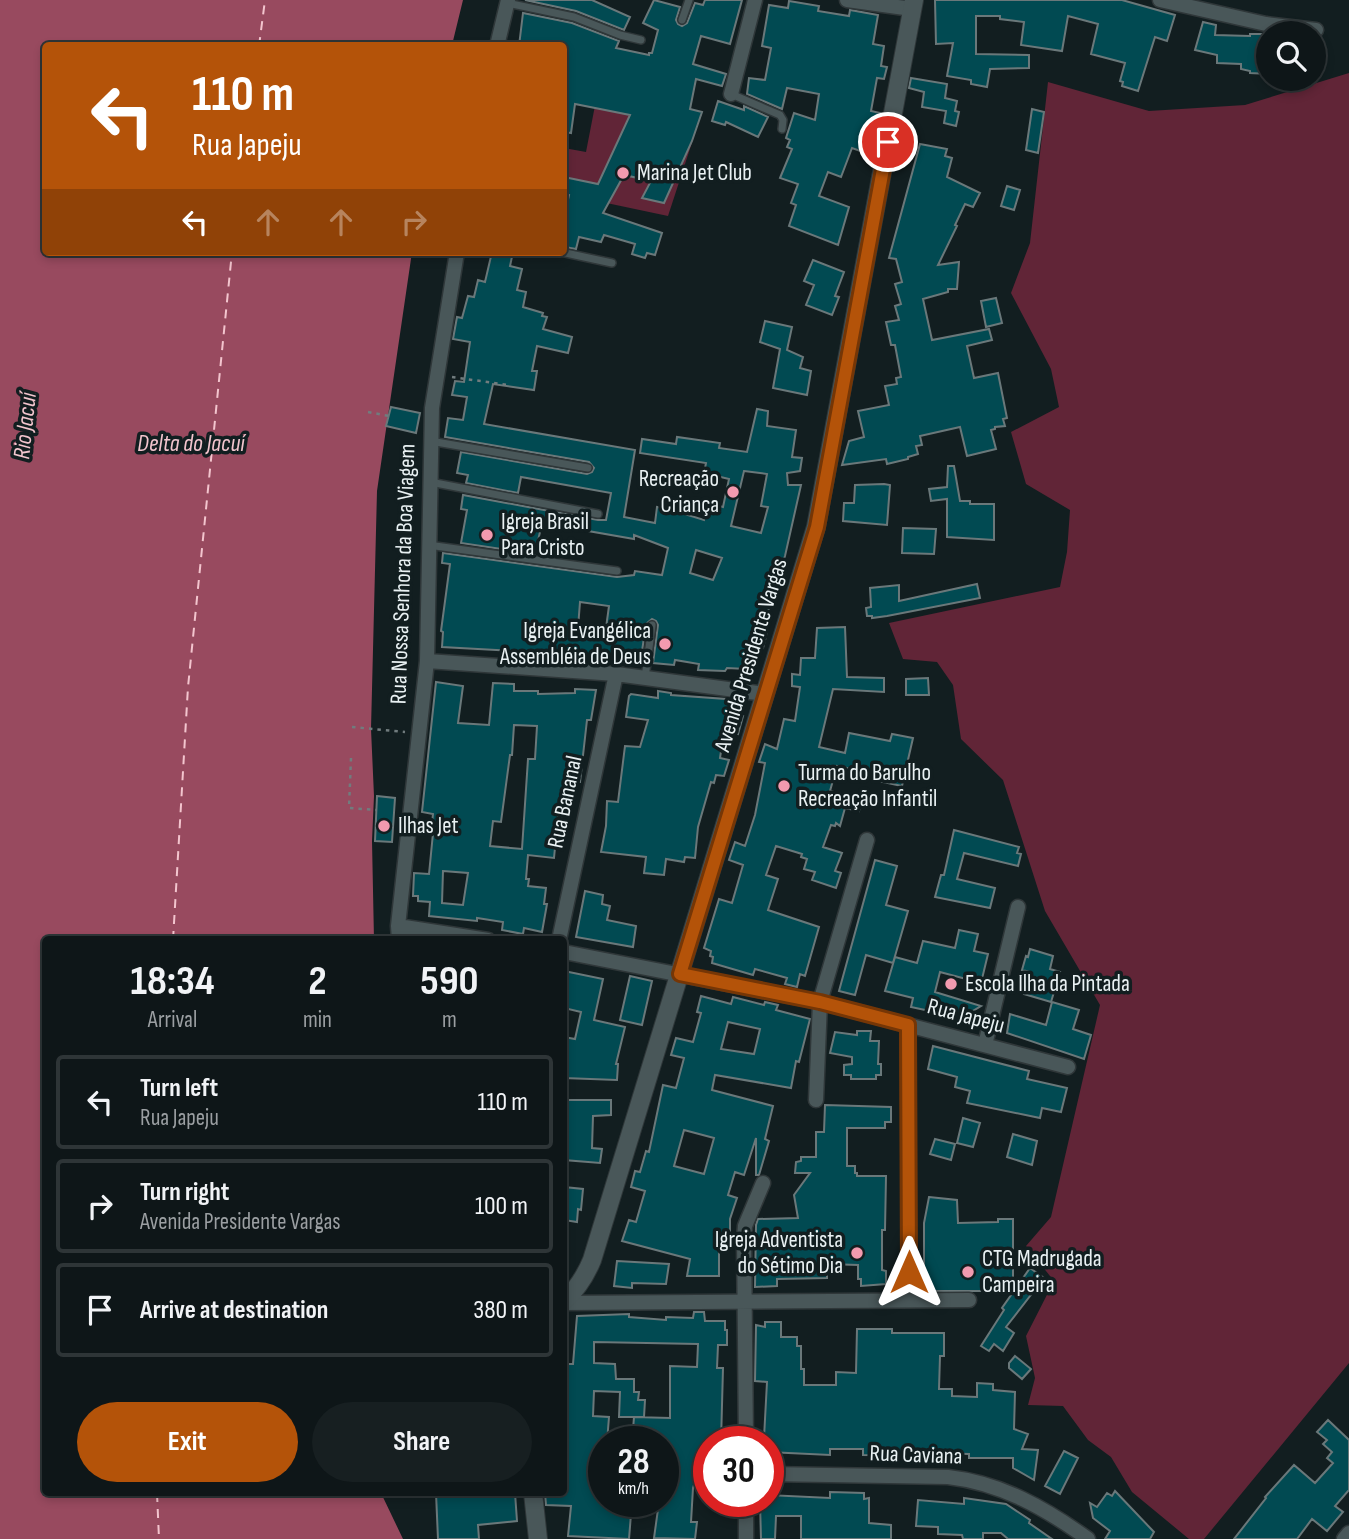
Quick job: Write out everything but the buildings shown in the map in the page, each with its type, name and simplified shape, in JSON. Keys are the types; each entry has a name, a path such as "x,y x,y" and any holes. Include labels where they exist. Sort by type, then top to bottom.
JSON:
{"street":[{"path":"731,94 755,0"},
{"path":"848,0 913,5"},
{"path":"1160,0 1256,22"},
{"path":"498,42 507,1"},
{"name":"Avenida Presidente Vargas","path":"567,1299 586,1277 593,1260 817,527 913,5"},
{"name":"Rua Nossa Senhora da Boa Viagem","path":"399,933 427,661 432,408 456,256"},
{"path":"427,661 616,674 765,694"},
{"name":"Rua Bananal","path":"560,936 616,674"},
{"path":"816,1100 820,1002 867,840"},
{"path":"985,1045 1018,907"},
{"path":"399,933 437,936"},
{"name":"Rua Japeju","path":"567,953 820,1002 1068,1067"},
{"path":"908,1025 909,1299"},
{"path":"746,1426 745,1226 763,1183"},
{"path":"567,1302 969,1300"},
{"name":"Rua Caviana","path":"784,1474 948,1477 975,1480 1034,1504 1088,1539"},
{"path":"533,1496 538,1539"},
{"path":"746,1517 746,1539"},
{"path":"1344,1539 1349,1533"}],"lane":[{"path":"682,20 689,0"},
{"path":"507,1 574,17 641,40"},
{"path":"731,94 780,115 783,120 782,129"},
{"path":"567,253 612,263"},
{"path":"430,441 589,468"},
{"path":"429,482 598,514"},
{"path":"428,545 617,571"},
{"path":"645,678 652,625"}],"path":[{"path":"438,376 508,385"},
{"path":"368,412 388,416"},
{"path":"352,727 419,733"},
{"path":"351,758 349,808 376,810"}],"shaded area":[{"path":"1349,73 1349,1363 1204,1539 1189,1539 1132,1492 1111,1457 1088,1440 1063,1406 1028,1405 1035,1378 1026,1336 1054,1281 1026,1246 1051,1217 1100,1005 1045,911 1003,780 961,739 953,685 937,662 903,659 889,623 1060,587 1067,552 1070,510 1026,484 1011,432 1059,407 1051,369 1011,293 1030,243 1048,82 1149,111 1245,105 1290,91 1326,91 1326,80"},
{"name":"Marina Jet Club","path":"598,90 702,112 668,216 567,195 567,149 586,152"}],"water":[{"name":"Delta do Jacuí","path":"0,0 463,0 453,42 42,42 42,256 411,256 377,491 371,729 374,936 42,936 42,1496 382,1496 403,1539 0,1539"}],"ferry route":[{"path":"260,42 265,0"},
{"path":"173,936 188,687 232,256"},
{"path":"157,1496 159,1539"}],"place":[{"name":"Marina Jet Club","path":"623,173"},
{"name":"Recreação Criança","path":"733,492"},
{"name":"Igreja Brasil Para Cristo","path":"487,535"},
{"name":"Igreja Evangélica Assembléia de Deus","path":"665,644"},
{"name":"Turma do Barulho Recreação Infantil","path":"784,786"},
{"name":"Ilhas Jet","path":"384,826"},
{"name":"Escola Ilha da Pintada","path":"951,984"},
{"name":"Igreja Adventista do Sétimo Dia","path":"857,1253"},
{"name":"CTG Madrugada Campeira","path":"968,1272"}],"route":[{"path":"888,142 817,527 680,974 820,1002 908,1025 909,1272"}],"water label":[{"name":"Rio Jacuí","path":"25,426"}]}
